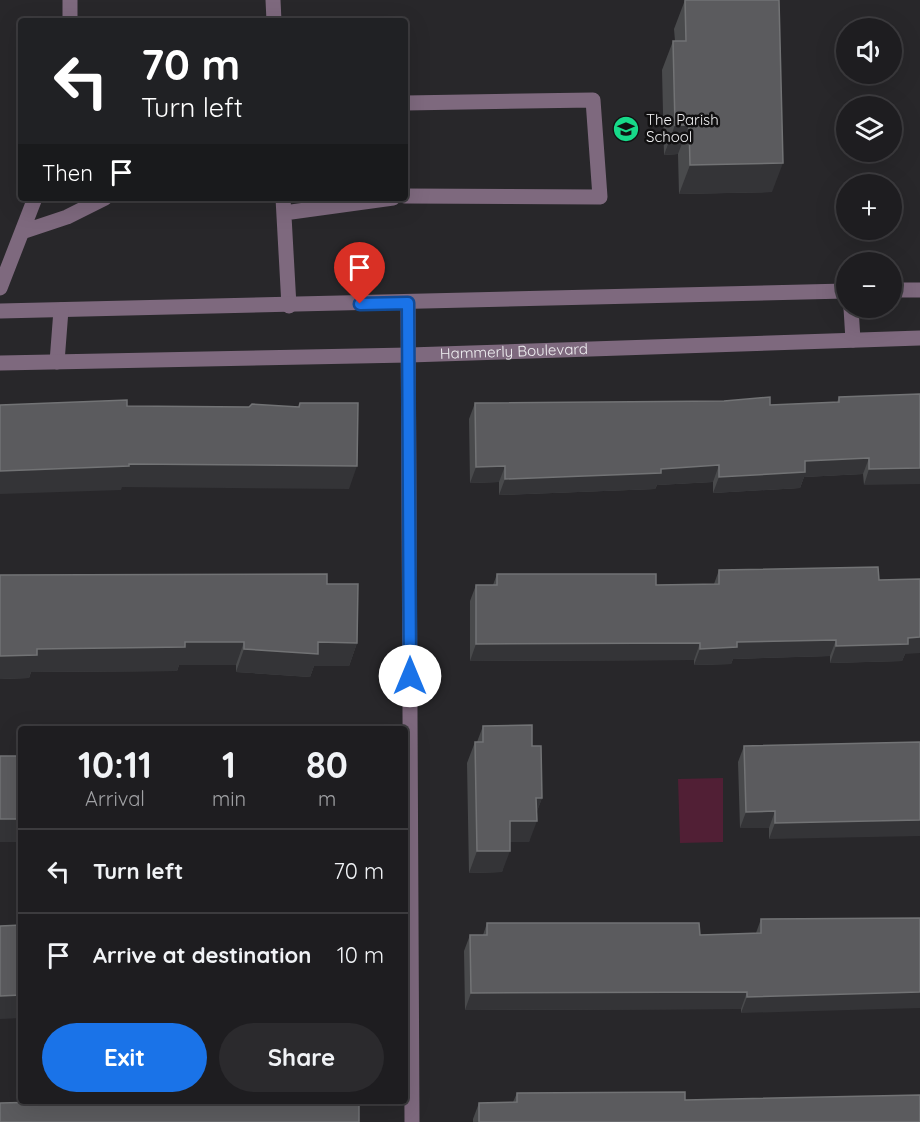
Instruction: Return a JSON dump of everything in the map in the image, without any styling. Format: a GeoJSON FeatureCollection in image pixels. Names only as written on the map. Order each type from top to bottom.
{"type":"FeatureCollection","features":[{"type":"Feature","properties":{"kind":"street"},"geometry":{"type":"LineString","coordinates":[[70,0],[70,18]]}},
{"type":"Feature","properties":{"kind":"street"},"geometry":{"type":"LineString","coordinates":[[273,0],[274,18]]}},
{"type":"Feature","properties":{"kind":"street"},"geometry":{"type":"LineString","coordinates":[[408,103],[593,100],[600,197],[408,196]]}},
{"type":"Feature","properties":{"kind":"street"},"geometry":{"type":"LineString","coordinates":[[0,288],[34,201]]}},
{"type":"Feature","properties":{"kind":"street"},"geometry":{"type":"LineString","coordinates":[[22,232],[67,217],[99,201]]}},
{"type":"Feature","properties":{"kind":"street"},"geometry":{"type":"LineString","coordinates":[[289,306],[284,206],[352,201]]}},
{"type":"Feature","properties":{"kind":"street"},"geometry":{"type":"LineString","coordinates":[[902,290],[920,290]]}},
{"type":"Feature","properties":{"kind":"street"},"geometry":{"type":"LineString","coordinates":[[0,311],[289,306],[836,291]]}},
{"type":"Feature","properties":{"kind":"street"},"geometry":{"type":"LineString","coordinates":[[408,303],[412,1122]]}},
{"type":"Feature","properties":{"kind":"street"},"geometry":{"type":"LineString","coordinates":[[57,362],[61,310]]}},
{"type":"Feature","properties":{"kind":"street"},"geometry":{"type":"LineString","coordinates":[[852,318],[853,340]]}},
{"type":"Feature","properties":{"kind":"street","name":"Hammerly Boulevard"},"geometry":{"type":"LineString","coordinates":[[0,363],[409,355],[920,338]]}},
{"type":"Feature","properties":{"kind":"shaded area"},"geometry":{"type":"Polygon","coordinates":[[[723,778],[723,842],[680,843],[678,779],[723,778]]]}},
{"type":"Feature","properties":{"kind":"building"},"geometry":{"type":"Polygon","coordinates":[[[685,0],[779,0],[783,163],[690,165],[689,125],[675,125],[673,41],[686,41],[685,0]]]}},
{"type":"Feature","properties":{"kind":"building"},"geometry":{"type":"Polygon","coordinates":[[[920,394],[920,468],[869,469],[869,458],[805,461],[805,472],[719,477],[719,465],[661,469],[661,473],[505,479],[505,466],[476,467],[475,403],[724,401],[770,397],[770,405],[839,402],[839,397],[920,394]]]}},
{"type":"Feature","properties":{"kind":"building"},"geometry":{"type":"Polygon","coordinates":[[[127,400],[127,406],[249,407],[252,404],[299,407],[300,403],[358,403],[357,466],[129,464],[129,466],[0,471],[0,405],[127,400]]]}},
{"type":"Feature","properties":{"kind":"building"},"geometry":{"type":"Polygon","coordinates":[[[878,567],[879,580],[920,579],[920,637],[908,638],[908,644],[836,646],[836,640],[737,642],[737,647],[700,649],[700,643],[476,644],[476,585],[497,585],[497,574],[656,574],[656,585],[719,584],[719,570],[878,567]]]}},
{"type":"Feature","properties":{"kind":"building"},"geometry":{"type":"Polygon","coordinates":[[[327,574],[327,584],[358,584],[357,643],[318,642],[318,654],[244,649],[244,642],[185,642],[185,647],[37,649],[37,655],[0,656],[0,575],[327,574]]]}},
{"type":"Feature","properties":{"kind":"building"},"geometry":{"type":"Polygon","coordinates":[[[532,725],[532,746],[541,746],[542,798],[536,798],[537,821],[510,821],[510,851],[477,851],[475,742],[483,742],[483,726],[532,725]]]}},
{"type":"Feature","properties":{"kind":"building"},"geometry":{"type":"Polygon","coordinates":[[[920,742],[920,820],[775,823],[775,811],[746,812],[744,746],[920,742]]]}},
{"type":"Feature","properties":{"kind":"building"},"geometry":{"type":"Polygon","coordinates":[[[0,756],[18,756],[18,819],[0,819],[0,756]]]}},
{"type":"Feature","properties":{"kind":"building"},"geometry":{"type":"Polygon","coordinates":[[[920,918],[920,992],[747,997],[747,992],[471,993],[470,935],[487,935],[487,923],[699,923],[700,935],[761,933],[761,919],[920,918]]]}},
{"type":"Feature","properties":{"kind":"building"},"geometry":{"type":"Polygon","coordinates":[[[18,925],[18,995],[0,996],[0,926],[18,925]]]}},
{"type":"Feature","properties":{"kind":"building"},"geometry":{"type":"Polygon","coordinates":[[[685,1092],[685,1100],[920,1095],[920,1122],[479,1122],[479,1103],[517,1102],[517,1093],[685,1092]]]}},
{"type":"Feature","properties":{"kind":"building"},"geometry":{"type":"Polygon","coordinates":[[[0,1103],[359,1104],[359,1122],[0,1122],[0,1103]]]}},
{"type":"Feature","properties":{"kind":"place","name":"The Parish School"},"geometry":{"type":"Point","coordinates":[626,129]}},
{"type":"Feature","properties":{"kind":"route"},"geometry":{"type":"LineString","coordinates":[[360,304],[408,303],[410,676]]}}]}
